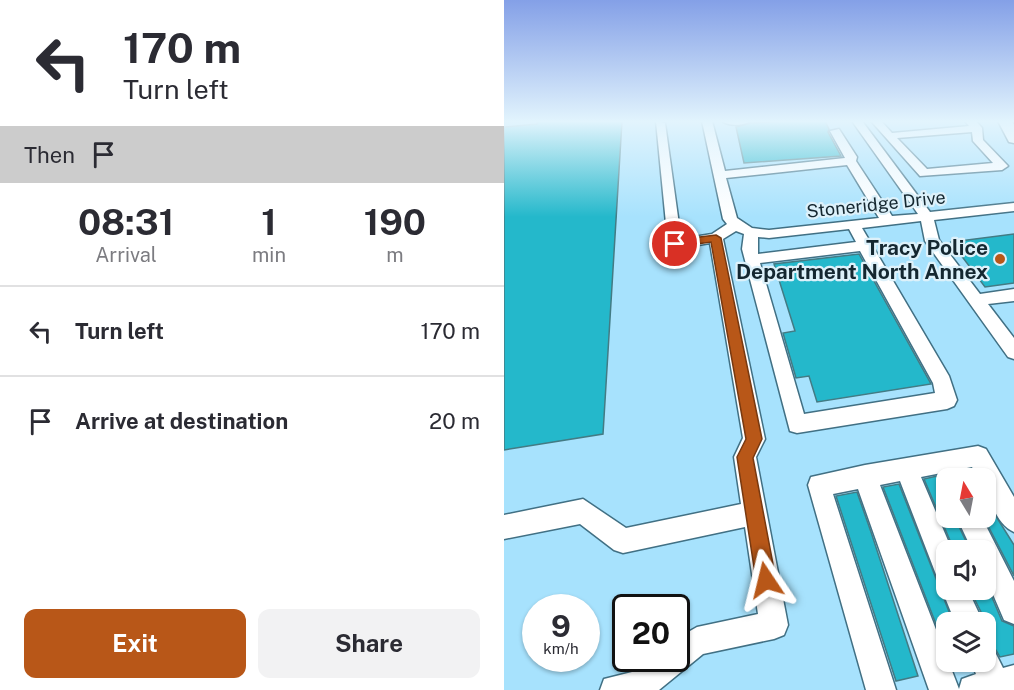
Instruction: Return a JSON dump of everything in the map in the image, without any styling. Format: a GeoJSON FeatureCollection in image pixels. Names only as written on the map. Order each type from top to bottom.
{"type":"FeatureCollection","features":[{"type":"Feature","properties":{"kind":"street"},"geometry":{"type":"LineString","coordinates":[[664,153],[675,244],[716,238],[743,229]]}},
{"type":"Feature","properties":{"kind":"street"},"geometry":{"type":"LineString","coordinates":[[715,153],[730,219],[743,229],[797,424],[947,400],[942,382],[853,225]]}},
{"type":"Feature","properties":{"kind":"street"},"geometry":{"type":"LineString","coordinates":[[848,153],[850,161],[888,221]]}},
{"type":"Feature","properties":{"kind":"street"},"geometry":{"type":"LineString","coordinates":[[880,153],[927,217],[932,242],[1014,352]]}},
{"type":"Feature","properties":{"kind":"street"},"geometry":{"type":"LineString","coordinates":[[905,153],[924,173],[1002,166],[990,153]]}},
{"type":"Feature","properties":{"kind":"street"},"geometry":{"type":"LineString","coordinates":[[720,175],[850,161]]}},
{"type":"Feature","properties":{"kind":"street","name":"Stoneridge Drive"},"geometry":{"type":"LineString","coordinates":[[743,229],[769,234],[1014,207]]}},
{"type":"Feature","properties":{"kind":"street"},"geometry":{"type":"LineString","coordinates":[[690,647],[697,641],[774,625],[745,457],[754,439],[716,238]]}},
{"type":"Feature","properties":{"kind":"street"},"geometry":{"type":"LineString","coordinates":[[752,259],[865,246]]}},
{"type":"Feature","properties":{"kind":"street"},"geometry":{"type":"LineString","coordinates":[[976,300],[1014,295]]}},
{"type":"Feature","properties":{"kind":"street"},"geometry":{"type":"LineString","coordinates":[[951,468],[978,456],[985,468]]}},
{"type":"Feature","properties":{"kind":"street"},"geometry":{"type":"LineString","coordinates":[[881,690],[819,484],[906,469],[936,470]]}},
{"type":"Feature","properties":{"kind":"street"},"geometry":{"type":"LineString","coordinates":[[906,469],[936,543]]}},
{"type":"Feature","properties":{"kind":"street"},"geometry":{"type":"LineString","coordinates":[[866,476],[944,690]]}},
{"type":"Feature","properties":{"kind":"street"},"geometry":{"type":"LineString","coordinates":[[996,488],[1014,520]]}},
{"type":"Feature","properties":{"kind":"street"},"geometry":{"type":"LineString","coordinates":[[504,527],[584,511],[623,541],[755,513]]}},
{"type":"Feature","properties":{"kind":"street"},"geometry":{"type":"LineString","coordinates":[[996,573],[1014,610]]}},
{"type":"Feature","properties":{"kind":"street"},"geometry":{"type":"LineString","coordinates":[[633,688],[656,672]]}},
{"type":"Feature","properties":{"kind":"shaded area"},"geometry":{"type":"Polygon","coordinates":[[[504,153],[1014,153],[1014,690],[504,690],[504,153]]]}},
{"type":"Feature","properties":{"kind":"building"},"geometry":{"type":"Polygon","coordinates":[[[504,153],[620,153],[603,434],[504,450],[504,153]]]}},
{"type":"Feature","properties":{"kind":"building"},"geometry":{"type":"Polygon","coordinates":[[[742,153],[839,153],[841,156],[744,163],[742,153]]]}},
{"type":"Feature","properties":{"kind":"building"},"geometry":{"type":"Polygon","coordinates":[[[1014,234],[1014,283],[985,287],[951,242],[1014,234]]]}},
{"type":"Feature","properties":{"kind":"building"},"geometry":{"type":"Polygon","coordinates":[[[859,254],[931,384],[817,402],[809,376],[796,378],[783,333],[795,331],[774,264],[859,254]]]}},
{"type":"Feature","properties":{"kind":"building"},"geometry":{"type":"Polygon","coordinates":[[[936,476],[936,507],[924,479],[936,476]]]}},
{"type":"Feature","properties":{"kind":"building"},"geometry":{"type":"Polygon","coordinates":[[[899,484],[936,579],[936,600],[944,600],[949,612],[936,612],[936,624],[883,487],[899,484]]]}},
{"type":"Feature","properties":{"kind":"building"},"geometry":{"type":"Polygon","coordinates":[[[857,492],[918,676],[896,681],[836,496],[857,492]]]}},
{"type":"Feature","properties":{"kind":"building"},"geometry":{"type":"Polygon","coordinates":[[[996,516],[1014,545],[1014,576],[996,540],[989,528],[996,528],[996,516]]]}},
{"type":"Feature","properties":{"kind":"building"},"geometry":{"type":"Polygon","coordinates":[[[945,528],[960,528],[965,540],[950,540],[945,528]]]}},
{"type":"Feature","properties":{"kind":"building"},"geometry":{"type":"Polygon","coordinates":[[[975,600],[993,600],[1002,621],[1014,626],[1014,654],[1000,657],[996,650],[996,612],[981,612],[975,600]]]}},
{"type":"Feature","properties":{"kind":"place","name":"Tracy Police Department North Annex"},"geometry":{"type":"Point","coordinates":[1000,259]}},
{"type":"Feature","properties":{"kind":"route"},"geometry":{"type":"LineString","coordinates":[[675,244],[716,238],[754,439],[745,457],[766,580]]}}]}
